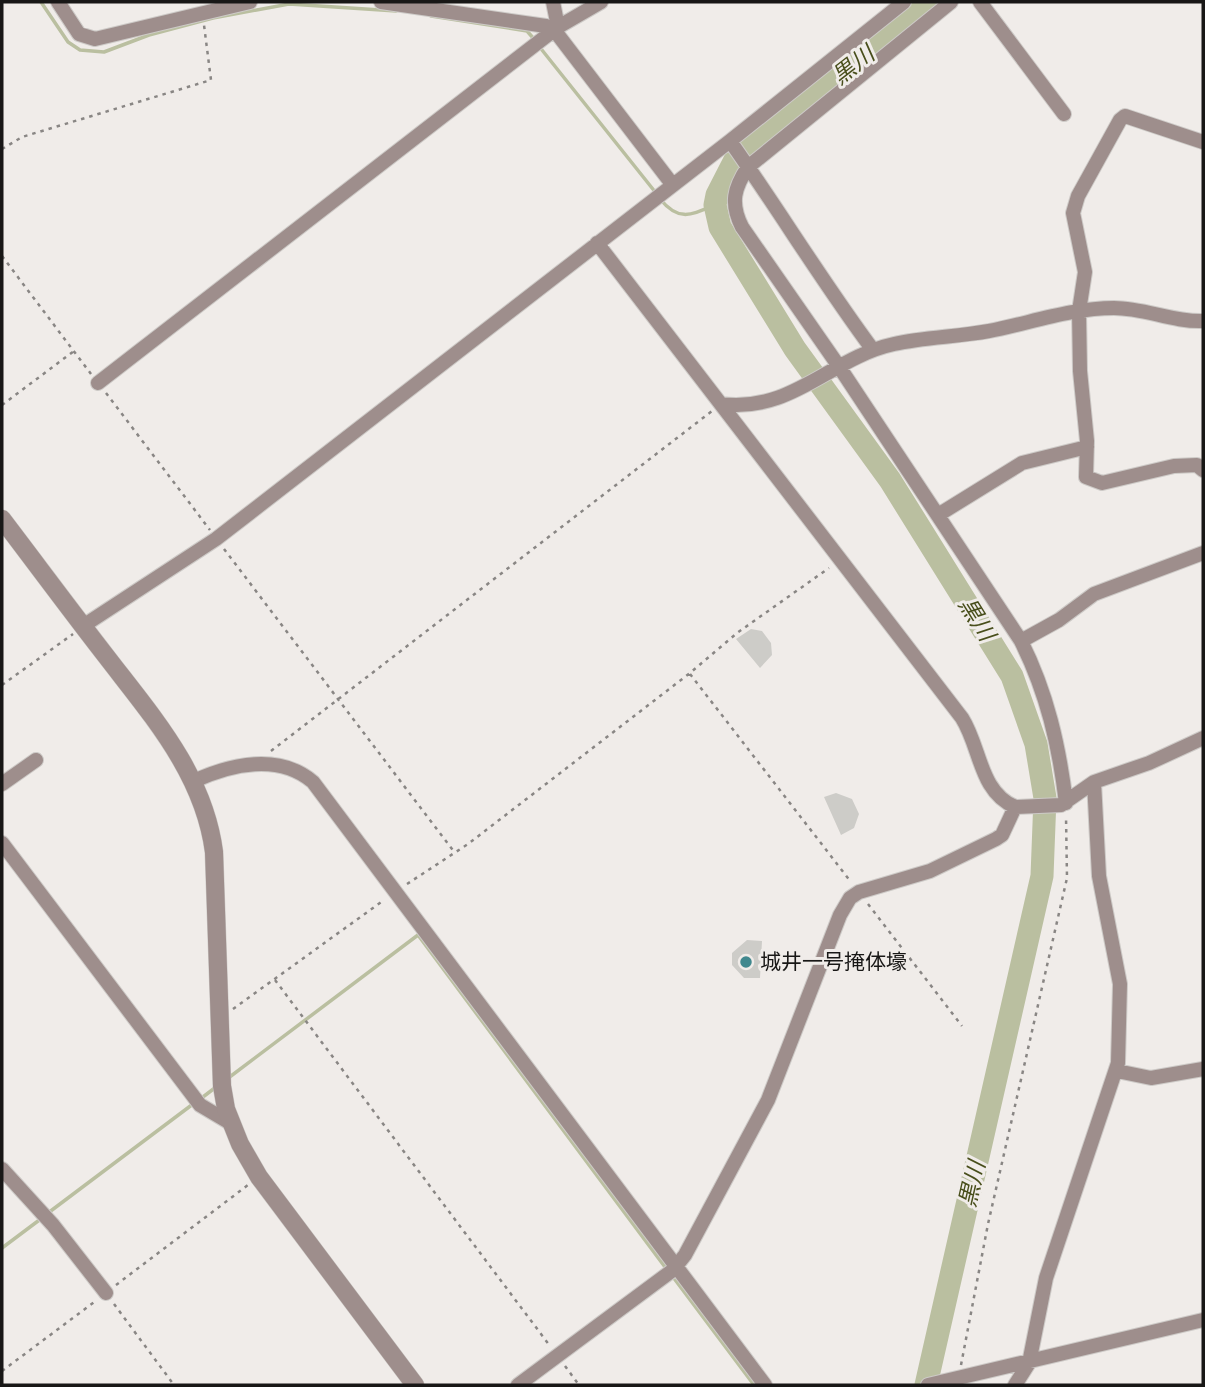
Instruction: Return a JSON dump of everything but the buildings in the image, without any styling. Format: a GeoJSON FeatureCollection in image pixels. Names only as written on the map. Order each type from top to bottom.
{"type":"FeatureCollection","features":[{"type":"Feature","properties":{"kind":"street"},"geometry":{"type":"LineString","coordinates":[[58,2],[79,34],[95,39],[250,2]]}},
{"type":"Feature","properties":{"kind":"street"},"geometry":{"type":"LineString","coordinates":[[381,2],[556,29]]}},
{"type":"Feature","properties":{"kind":"street"},"geometry":{"type":"LineString","coordinates":[[553,2],[556,29],[670,186]]}},
{"type":"Feature","properties":{"kind":"street"},"geometry":{"type":"LineString","coordinates":[[98,383],[556,29],[601,2]]}},
{"type":"Feature","properties":{"kind":"street"},"geometry":{"type":"LineString","coordinates":[[83,626],[216,539],[670,186],[732,144],[904,2]]}},
{"type":"Feature","properties":{"kind":"street"},"geometry":{"type":"LineString","coordinates":[[951,2],[747,165],[734,194],[736,214],[1021,641],[1050,713],[1059,746],[1064,804]]}},
{"type":"Feature","properties":{"kind":"street"},"geometry":{"type":"LineString","coordinates":[[980,2],[1064,114]]}},
{"type":"Feature","properties":{"kind":"street"},"geometry":{"type":"LineString","coordinates":[[1203,142],[1133,116],[1125,116],[1120,120],[1075,205],[1073,220],[1085,272],[1079,311],[1080,371],[1087,447],[1086,477],[1094,482],[1174,466],[1197,465],[1203,470]]}},
{"type":"Feature","properties":{"kind":"street"},"geometry":{"type":"LineString","coordinates":[[732,144],[800,240],[830,292],[873,350]]}},
{"type":"Feature","properties":{"kind":"street"},"geometry":{"type":"LineString","coordinates":[[597,243],[962,718],[997,797],[1018,806],[1064,804],[1094,782],[1149,763],[1203,738]]}},
{"type":"Feature","properties":{"kind":"street"},"geometry":{"type":"LineString","coordinates":[[721,404],[754,405],[799,388],[873,350],[919,339],[985,332],[1079,311],[1133,309],[1162,318],[1203,321]]}},
{"type":"Feature","properties":{"kind":"street"},"geometry":{"type":"LineString","coordinates":[[937,515],[1022,463],[1087,447]]}},
{"type":"Feature","properties":{"kind":"street"},"geometry":{"type":"LineString","coordinates":[[2,519],[151,716],[194,781],[208,817],[214,852],[222,1086],[232,1124],[259,1177],[415,1385]]}},
{"type":"Feature","properties":{"kind":"street"},"geometry":{"type":"LineString","coordinates":[[1021,641],[1059,620],[1094,594],[1203,553]]}},
{"type":"Feature","properties":{"kind":"street"},"geometry":{"type":"LineString","coordinates":[[2,784],[36,760]]}},
{"type":"Feature","properties":{"kind":"street"},"geometry":{"type":"LineString","coordinates":[[194,781],[222,769],[255,764],[294,769],[313,782],[765,1385]]}},
{"type":"Feature","properties":{"kind":"street"},"geometry":{"type":"LineString","coordinates":[[1015,1385],[1029,1363],[1035,1322],[1049,1267],[1117,1071],[1120,984],[1099,876],[1094,782]]}},
{"type":"Feature","properties":{"kind":"street"},"geometry":{"type":"LineString","coordinates":[[518,1385],[676,1266],[690,1246],[764,1110],[840,915],[850,898],[859,892],[943,866],[991,842],[1002,835],[1018,806]]}},
{"type":"Feature","properties":{"kind":"street"},"geometry":{"type":"LineString","coordinates":[[2,843],[200,1105],[232,1124]]}},
{"type":"Feature","properties":{"kind":"street"},"geometry":{"type":"LineString","coordinates":[[1117,1071],[1151,1078],[1203,1069]]}},
{"type":"Feature","properties":{"kind":"street"},"geometry":{"type":"LineString","coordinates":[[2,1169],[53,1225],[106,1293]]}},
{"type":"Feature","properties":{"kind":"street"},"geometry":{"type":"LineString","coordinates":[[928,1385],[1203,1320]]}},
{"type":"Feature","properties":{"kind":"path"},"geometry":{"type":"LineString","coordinates":[[2,149],[22,136],[211,80],[205,29],[200,12]]}},
{"type":"Feature","properties":{"kind":"path"},"geometry":{"type":"LineString","coordinates":[[2,256],[455,853]]}},
{"type":"Feature","properties":{"kind":"path"},"geometry":{"type":"LineString","coordinates":[[2,405],[74,351]]}},
{"type":"Feature","properties":{"kind":"path"},"geometry":{"type":"LineString","coordinates":[[255,764],[721,404]]}},
{"type":"Feature","properties":{"kind":"path"},"geometry":{"type":"LineString","coordinates":[[219,1019],[396,891],[455,853],[690,673],[737,633],[757,622],[839,560]]}},
{"type":"Feature","properties":{"kind":"path"},"geometry":{"type":"LineString","coordinates":[[2,685],[83,626]]}},
{"type":"Feature","properties":{"kind":"path"},"geometry":{"type":"LineString","coordinates":[[690,673],[962,1026]]}},
{"type":"Feature","properties":{"kind":"path"},"geometry":{"type":"LineString","coordinates":[[959,1377],[988,1224],[1067,878],[1064,804]]}},
{"type":"Feature","properties":{"kind":"path"},"geometry":{"type":"LineString","coordinates":[[275,980],[579,1385]]}},
{"type":"Feature","properties":{"kind":"path"},"geometry":{"type":"LineString","coordinates":[[2,1371],[259,1177]]}},
{"type":"Feature","properties":{"kind":"path"},"geometry":{"type":"LineString","coordinates":[[106,1293],[174,1385]]}},
{"type":"Feature","properties":{"kind":"waterway"},"geometry":{"type":"LineString","coordinates":[[41,2],[68,42],[80,50],[104,52],[149,35],[213,18],[289,4],[396,11]]}},
{"type":"Feature","properties":{"kind":"waterway","name":"黒川"},"geometry":{"type":"LineString","coordinates":[[926,1385],[1042,876],[1045,798],[1036,744],[1012,676],[890,480],[795,349],[720,227],[715,205],[717,195],[737,156],[932,2]]}},
{"type":"Feature","properties":{"kind":"waterway"},"geometry":{"type":"LineString","coordinates":[[431,16],[527,31],[534,39]]}},
{"type":"Feature","properties":{"kind":"waterway"},"geometry":{"type":"LineString","coordinates":[[538,45],[656,193]]}},
{"type":"Feature","properties":{"kind":"waterway"},"geometry":{"type":"LineString","coordinates":[[660,199],[679,214],[692,214],[715,205]]}},
{"type":"Feature","properties":{"kind":"waterway"},"geometry":{"type":"LineString","coordinates":[[227,1079],[418,935],[668,1271]]}},
{"type":"Feature","properties":{"kind":"waterway"},"geometry":{"type":"LineString","coordinates":[[199,1100],[216,1087]]}},
{"type":"Feature","properties":{"kind":"waterway"},"geometry":{"type":"LineString","coordinates":[[48,1213],[193,1104]]}},
{"type":"Feature","properties":{"kind":"waterway"},"geometry":{"type":"LineString","coordinates":[[2,1248],[42,1218]]}},
{"type":"Feature","properties":{"kind":"waterway"},"geometry":{"type":"LineString","coordinates":[[673,1277],[754,1385]]}},
{"type":"Feature","properties":{"kind":"place","name":"城井一号掩体壕"},"geometry":{"type":"Point","coordinates":[746,962]}}]}
